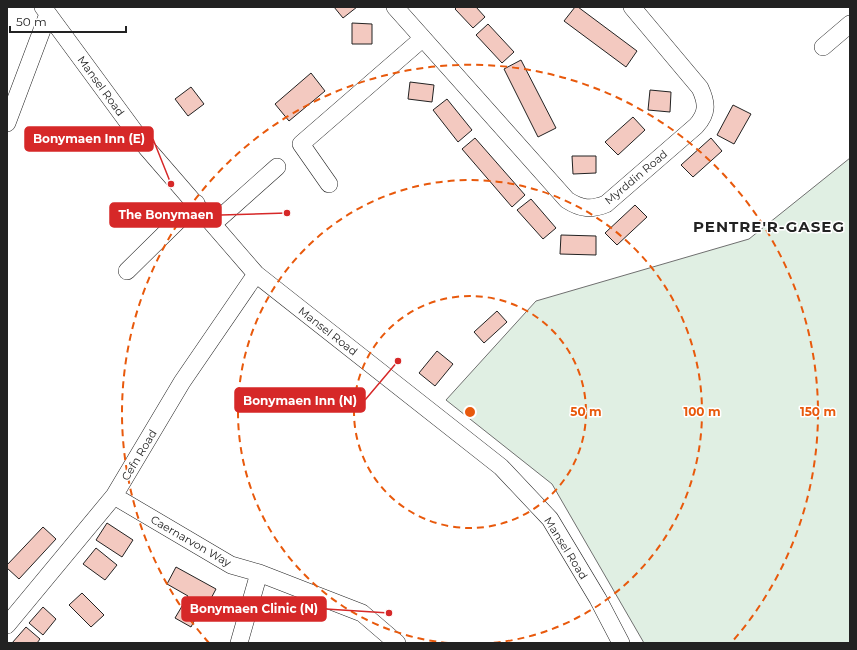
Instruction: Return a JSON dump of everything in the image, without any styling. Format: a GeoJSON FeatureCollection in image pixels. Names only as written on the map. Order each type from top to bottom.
{"type":"FeatureCollection","features":[{"type":"Feature","properties":{"kind":"street","name":"Myrddin Road"},"geometry":{"type":"LineString","coordinates":[[395,7],[567,200],[577,206],[586,208],[597,208],[606,204],[696,126],[702,120],[706,110],[706,100],[700,88],[632,7]]}},
{"type":"Feature","properties":{"kind":"street"},"geometry":{"type":"LineString","coordinates":[[7,123],[46,10]]}},
{"type":"Feature","properties":{"kind":"street","name":"Mansel Road"},"geometry":{"type":"LineString","coordinates":[[46,10],[146,147],[256,274],[501,467],[550,519],[598,599],[620,643]]}},
{"type":"Feature","properties":{"kind":"street"},"geometry":{"type":"LineString","coordinates":[[822,47],[850,24]]}},
{"type":"Feature","properties":{"kind":"street"},"geometry":{"type":"LineString","coordinates":[[329,184],[300,144],[422,39]]}},
{"type":"Feature","properties":{"kind":"street"},"geometry":{"type":"LineString","coordinates":[[213,224],[277,167]]}},
{"type":"Feature","properties":{"kind":"street"},"geometry":{"type":"LineString","coordinates":[[127,272],[196,203]]}},
{"type":"Feature","properties":{"kind":"street","name":"Cefn Road"},"geometry":{"type":"LineString","coordinates":[[7,625],[114,496],[182,382],[256,274]]}},
{"type":"Feature","properties":{"kind":"street","name":"Caernarvon Way"},"geometry":{"type":"LineString","coordinates":[[114,496],[232,565],[259,573],[362,612],[396,643]]}},
{"type":"Feature","properties":{"kind":"street"},"geometry":{"type":"LineString","coordinates":[[239,643],[259,573]]}},
{"type":"Feature","properties":{"kind":"green space"},"geometry":{"type":"Polygon","coordinates":[[[850,158],[850,643],[644,643],[552,484],[446,400],[536,301],[749,239],[850,158]]]}},
{"type":"Feature","properties":{"kind":"building"},"geometry":{"type":"Polygon","coordinates":[[[334,7],[357,7],[343,18],[334,7]]]}},
{"type":"Feature","properties":{"kind":"building"},"geometry":{"type":"Polygon","coordinates":[[[457,7],[476,7],[485,17],[473,28],[455,9],[457,7]]]}},
{"type":"Feature","properties":{"kind":"building"},"geometry":{"type":"Polygon","coordinates":[[[575,7],[578,7],[637,51],[626,67],[564,21],[575,7]]]}},
{"type":"Feature","properties":{"kind":"building"},"geometry":{"type":"Polygon","coordinates":[[[352,23],[372,24],[372,44],[352,44],[352,23]]]}},
{"type":"Feature","properties":{"kind":"building"},"geometry":{"type":"Polygon","coordinates":[[[488,24],[514,52],[502,63],[476,35],[488,24]]]}},
{"type":"Feature","properties":{"kind":"building"},"geometry":{"type":"Polygon","coordinates":[[[521,60],[556,128],[538,137],[504,69],[521,60]]]}},
{"type":"Feature","properties":{"kind":"building"},"geometry":{"type":"Polygon","coordinates":[[[311,73],[325,91],[289,121],[275,104],[311,73]]]}},
{"type":"Feature","properties":{"kind":"building"},"geometry":{"type":"Polygon","coordinates":[[[410,82],[434,85],[432,102],[408,99],[410,82]]]}},
{"type":"Feature","properties":{"kind":"building"},"geometry":{"type":"Polygon","coordinates":[[[191,87],[204,104],[188,116],[175,99],[191,87]]]}},
{"type":"Feature","properties":{"kind":"building"},"geometry":{"type":"Polygon","coordinates":[[[650,90],[671,92],[670,112],[648,110],[650,90]]]}},
{"type":"Feature","properties":{"kind":"building"},"geometry":{"type":"Polygon","coordinates":[[[447,99],[472,130],[458,142],[433,110],[447,99]]]}},
{"type":"Feature","properties":{"kind":"building"},"geometry":{"type":"Polygon","coordinates":[[[733,105],[751,114],[734,144],[717,135],[733,105]]]}},
{"type":"Feature","properties":{"kind":"building"},"geometry":{"type":"Polygon","coordinates":[[[633,117],[645,130],[618,155],[605,142],[633,117]]]}},
{"type":"Feature","properties":{"kind":"building"},"geometry":{"type":"Polygon","coordinates":[[[475,138],[525,195],[512,207],[462,149],[475,138]]]}},
{"type":"Feature","properties":{"kind":"building"},"geometry":{"type":"Polygon","coordinates":[[[711,138],[722,151],[693,177],[681,165],[711,138]]]}},
{"type":"Feature","properties":{"kind":"building"},"geometry":{"type":"Polygon","coordinates":[[[572,156],[596,156],[596,173],[573,174],[572,156]]]}},
{"type":"Feature","properties":{"kind":"building"},"geometry":{"type":"Polygon","coordinates":[[[531,199],[556,228],[543,239],[517,210],[531,199]]]}},
{"type":"Feature","properties":{"kind":"building"},"geometry":{"type":"Polygon","coordinates":[[[635,205],[647,217],[617,245],[605,233],[635,205]]]}},
{"type":"Feature","properties":{"kind":"building"},"geometry":{"type":"Polygon","coordinates":[[[561,235],[596,236],[596,255],[560,254],[561,235]]]}},
{"type":"Feature","properties":{"kind":"building"},"geometry":{"type":"Polygon","coordinates":[[[497,311],[507,322],[484,343],[474,332],[497,311]]]}},
{"type":"Feature","properties":{"kind":"building"},"geometry":{"type":"Polygon","coordinates":[[[437,351],[453,364],[435,386],[419,373],[437,351]]]}},
{"type":"Feature","properties":{"kind":"building"},"geometry":{"type":"Polygon","coordinates":[[[107,523],[133,540],[122,557],[96,540],[107,523]]]}},
{"type":"Feature","properties":{"kind":"building"},"geometry":{"type":"Polygon","coordinates":[[[43,527],[56,539],[19,579],[7,568],[7,565],[43,527]]]}},
{"type":"Feature","properties":{"kind":"building"},"geometry":{"type":"Polygon","coordinates":[[[96,548],[117,565],[105,580],[83,564],[96,548]]]}},
{"type":"Feature","properties":{"kind":"building"},"geometry":{"type":"Polygon","coordinates":[[[176,567],[216,589],[207,606],[203,604],[191,627],[175,618],[188,596],[167,584],[176,567]]]}},
{"type":"Feature","properties":{"kind":"building"},"geometry":{"type":"Polygon","coordinates":[[[82,593],[104,615],[91,627],[69,605],[82,593]]]}},
{"type":"Feature","properties":{"kind":"building"},"geometry":{"type":"Polygon","coordinates":[[[43,607],[56,619],[43,635],[29,623],[43,607]]]}},
{"type":"Feature","properties":{"kind":"building"},"geometry":{"type":"Polygon","coordinates":[[[26,627],[40,639],[37,643],[12,643],[26,627]]]}},
{"type":"Feature","properties":{"kind":"place","name":"Bonymaen Inn (E)"},"geometry":{"type":"Point","coordinates":[171,184]}},
{"type":"Feature","properties":{"kind":"place","name":"The Bonymaen"},"geometry":{"type":"Point","coordinates":[287,213]}},
{"type":"Feature","properties":{"kind":"place","name":"Bonymaen Inn (N)"},"geometry":{"type":"Point","coordinates":[398,361]}},
{"type":"Feature","properties":{"kind":"place","name":"Bonymaen Clinic (N)"},"geometry":{"type":"Point","coordinates":[389,613]}},
{"type":"Feature","properties":{"kind":"district","name":"PENTRE'R-GASEG"},"geometry":{"type":"Point","coordinates":[769,227]}}]}
